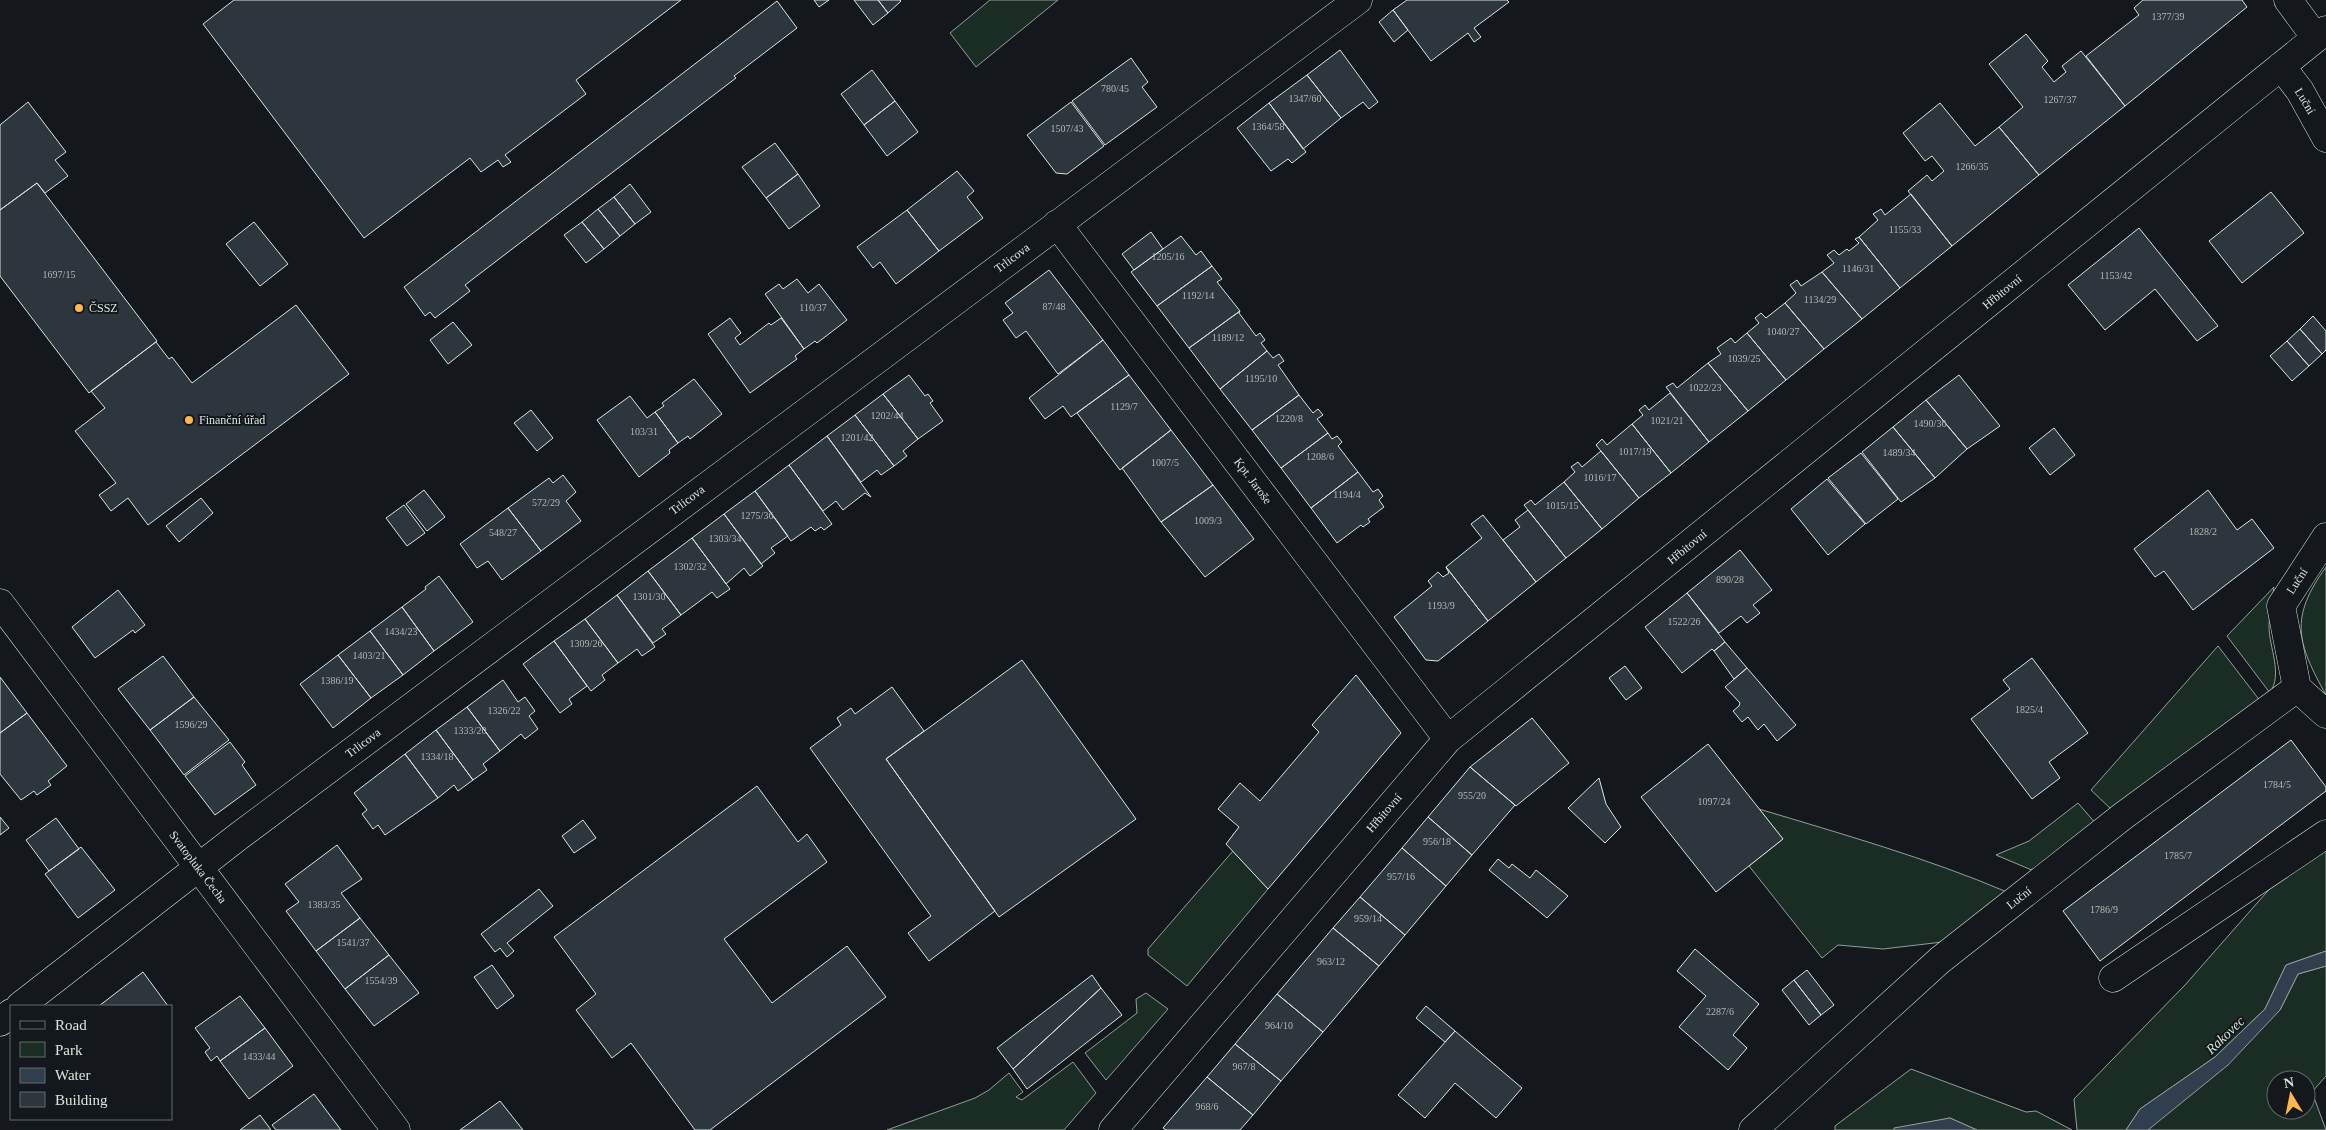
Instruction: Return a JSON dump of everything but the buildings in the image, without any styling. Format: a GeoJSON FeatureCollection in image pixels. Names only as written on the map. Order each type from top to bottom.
{"type":"FeatureCollection","features":[{"type":"Feature","properties":{"kind":"street","name":"Trlicova"},"geometry":{"type":"LineString","coordinates":[[21,1005],[198,867],[1358,0]]}},
{"type":"Feature","properties":{"kind":"street"},"geometry":{"type":"LineString","coordinates":[[2288,0],[2321,34]]}},
{"type":"Feature","properties":{"kind":"street","name":"Hřbitovní"},"geometry":{"type":"LineString","coordinates":[[1113,1130],[1448,738],[2321,34]]}},
{"type":"Feature","properties":{"kind":"street","name":"Luční"},"geometry":{"type":"LineString","coordinates":[[2281,66],[2300,91],[2326,138]]}},
{"type":"Feature","properties":{"kind":"street","name":"Kpt. Jaroše"},"geometry":{"type":"LineString","coordinates":[[1057,224],[1448,738]]}},
{"type":"Feature","properties":{"kind":"street","name":"Luční"},"geometry":{"type":"LineString","coordinates":[[1757,1129],[1940,960],[2123,816],[2297,688],[2281,606],[2326,537]]}},
{"type":"Feature","properties":{"kind":"street","name":"Svatopluka Čecha"},"geometry":{"type":"LineString","coordinates":[[0,603],[396,1130]]}},
{"type":"Feature","properties":{"kind":"street"},"geometry":{"type":"LineString","coordinates":[[2297,688],[2326,714]]}},
{"type":"Feature","properties":{"kind":"street"},"geometry":{"type":"LineString","coordinates":[[2113,978],[2326,834]]}},
{"type":"Feature","properties":{"kind":"street"},"geometry":{"type":"LineString","coordinates":[[0,1022],[10,1014]]}},
{"type":"Feature","properties":{"kind":"green space"},"geometry":{"type":"Polygon","coordinates":[[[990,0],[1058,0],[976,67],[950,33],[990,0]]]}},
{"type":"Feature","properties":{"kind":"green space"},"geometry":{"type":"Polygon","coordinates":[[[2326,567],[2326,695],[2309,660],[2301,631],[2306,601],[2326,567]]]}},
{"type":"Feature","properties":{"kind":"green space"},"geometry":{"type":"Polygon","coordinates":[[[2274,587],[2269,626],[2275,677],[2270,693],[2227,636],[2274,587]]]}},
{"type":"Feature","properties":{"kind":"green space"},"geometry":{"type":"Polygon","coordinates":[[[2218,646],[2261,702],[2113,811],[2091,790],[2218,646]]]}},
{"type":"Feature","properties":{"kind":"green space"},"geometry":{"type":"Polygon","coordinates":[[[2078,803],[2097,825],[2034,871],[1996,855],[2029,841],[2078,803]]]}},
{"type":"Feature","properties":{"kind":"green space"},"geometry":{"type":"Polygon","coordinates":[[[1759,809],[1915,857],[2007,892],[1951,941],[1883,949],[1838,945],[1822,958],[1749,866],[1783,839],[1759,809]]]}},
{"type":"Feature","properties":{"kind":"green space"},"geometry":{"type":"Polygon","coordinates":[[[2326,845],[2326,951],[2286,965],[2265,1009],[2215,1057],[2140,1109],[2126,1130],[2077,1130],[2074,1099],[2185,985],[2273,885],[2326,845]]]}},
{"type":"Feature","properties":{"kind":"green space"},"geometry":{"type":"Polygon","coordinates":[[[1233,851],[1268,889],[1187,986],[1148,955],[1148,949],[1233,851]]]}},
{"type":"Feature","properties":{"kind":"green space"},"geometry":{"type":"Polygon","coordinates":[[[2326,966],[2326,1076],[2316,1087],[2316,1070],[2266,1070],[2266,1120],[2316,1120],[2316,1103],[2326,1130],[2148,1130],[2280,1010],[2298,974],[2326,966]]]}},
{"type":"Feature","properties":{"kind":"green space"},"geometry":{"type":"Polygon","coordinates":[[[1146,993],[1168,1009],[1106,1080],[1085,1053],[1137,1013],[1136,999],[1146,993]]]}},
{"type":"Feature","properties":{"kind":"green space"},"geometry":{"type":"Polygon","coordinates":[[[1073,1062],[1096,1093],[1064,1130],[887,1130],[975,1098],[989,1090],[1009,1073],[1023,1092],[1016,1097],[1022,1100],[1073,1062]]]}},
{"type":"Feature","properties":{"kind":"green space"},"geometry":{"type":"Polygon","coordinates":[[[1911,1069],[2026,1112],[2036,1111],[2072,1130],[1977,1130],[1950,1118],[1894,1130],[1835,1130],[1835,1126],[1911,1069]]]}},
{"type":"Feature","properties":{"kind":"water"},"geometry":{"type":"Polygon","coordinates":[[[2326,951],[2326,966],[2298,974],[2280,1010],[2228,1065],[2148,1130],[2126,1130],[2140,1109],[2215,1057],[2265,1009],[2286,965],[2326,951]]]}},
{"type":"Feature","properties":{"kind":"water"},"geometry":{"type":"Polygon","coordinates":[[[1950,1118],[1977,1130],[1894,1130],[1894,1128],[1950,1118]]]}},
{"type":"Feature","properties":{"kind":"place","name":"ČSSZ"},"geometry":{"type":"Point","coordinates":[79,308]}},
{"type":"Feature","properties":{"kind":"place","name":"Finanční úřad"},"geometry":{"type":"Point","coordinates":[189,420]}},
{"type":"Feature","properties":{"kind":"water label","name":"Rakovec"},"geometry":{"type":"Point","coordinates":[2225,1035]}}]}
